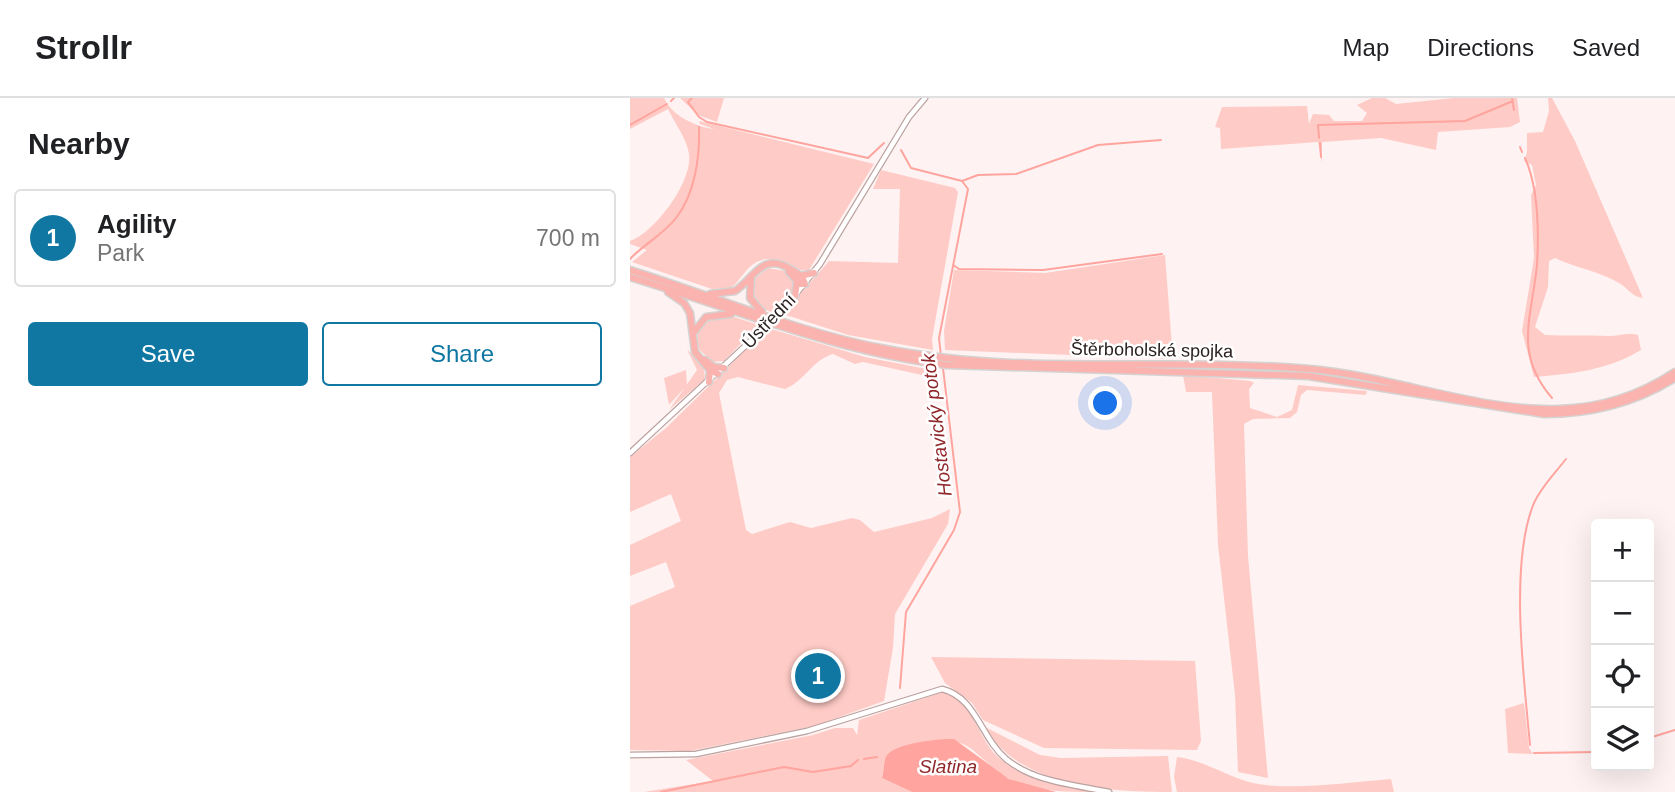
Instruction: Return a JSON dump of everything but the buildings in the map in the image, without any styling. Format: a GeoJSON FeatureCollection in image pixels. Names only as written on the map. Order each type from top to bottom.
{"type":"FeatureCollection","features":[{"type":"Feature","properties":{"kind":"highway"},"geometry":{"type":"LineString","coordinates":[[695,291],[732,293],[743,286],[755,269],[767,263],[783,265],[805,284]]}},
{"type":"Feature","properties":{"kind":"highway"},"geometry":{"type":"LineString","coordinates":[[780,321],[752,302],[749,293],[750,280],[758,270],[773,265],[786,269],[798,278]]}},
{"type":"Feature","properties":{"kind":"highway","name":"Štěrboholská spojka"},"geometry":{"type":"LineString","coordinates":[[630,270],[780,321],[856,343],[936,360]]}},
{"type":"Feature","properties":{"kind":"highway"},"geometry":{"type":"LineString","coordinates":[[798,278],[814,273]]}},
{"type":"Feature","properties":{"kind":"highway","name":"Štěrboholská spojka"},"geometry":{"type":"LineString","coordinates":[[630,277],[851,349],[946,361],[1307,369],[1367,376],[1504,405],[1549,410],[1605,403],[1660,384],[1672,377]]}},
{"type":"Feature","properties":{"kind":"highway"},"geometry":{"type":"LineString","coordinates":[[795,296],[798,278]]}},
{"type":"Feature","properties":{"kind":"highway"},"geometry":{"type":"LineString","coordinates":[[654,284],[687,308],[692,321],[692,346],[714,370]]}},
{"type":"Feature","properties":{"kind":"highway"},"geometry":{"type":"LineString","coordinates":[[714,370],[695,345],[694,333],[698,324],[716,314],[747,316]]}},
{"type":"Feature","properties":{"kind":"highway"},"geometry":{"type":"LineString","coordinates":[[714,370],[724,368]]}},
{"type":"Feature","properties":{"kind":"highway"},"geometry":{"type":"LineString","coordinates":[[709,382],[714,370]]}},
{"type":"Feature","properties":{"kind":"street","name":"Ústřední"},"geometry":{"type":"LineString","coordinates":[[724,368],[786,306],[814,273],[909,117],[925,98]]}},
{"type":"Feature","properties":{"kind":"street"},"geometry":{"type":"LineString","coordinates":[[630,453],[709,382]]}},
{"type":"Feature","properties":{"kind":"street"},"geometry":{"type":"LineString","coordinates":[[630,755],[696,754],[807,731],[942,688],[967,704],[994,747],[1022,769],[1042,778],[1109,792]]}},
{"type":"Feature","properties":{"kind":"shaded area"},"geometry":{"type":"Polygon","coordinates":[[[630,98],[664,98],[685,120],[700,126],[714,129],[700,124],[699,121],[874,164],[809,270],[795,269],[769,259],[763,260],[751,266],[731,288],[712,289],[632,262],[647,250],[630,244],[630,241],[640,236],[661,217],[679,191],[689,165],[689,154],[668,109],[630,129],[630,98]]]}},
{"type":"Feature","properties":{"kind":"shaded area"},"geometry":{"type":"Polygon","coordinates":[[[680,98],[724,98],[717,122],[698,115],[680,98]]]}},
{"type":"Feature","properties":{"kind":"shaded area"},"geometry":{"type":"Polygon","coordinates":[[[1372,98],[1385,98],[1396,104],[1454,98],[1517,98],[1520,122],[1510,127],[1438,132],[1436,150],[1381,138],[1322,142],[1322,163],[1318,142],[1221,149],[1220,128],[1215,127],[1222,107],[1307,106],[1309,124],[1313,114],[1329,115],[1334,121],[1362,121],[1367,113],[1357,105],[1372,98]]]}},
{"type":"Feature","properties":{"kind":"shaded area"},"geometry":{"type":"Polygon","coordinates":[[[1548,98],[1552,98],[1575,141],[1643,298],[1611,279],[1555,258],[1549,261],[1548,287],[1535,327],[1545,335],[1638,335],[1641,350],[1603,367],[1534,377],[1522,331],[1534,258],[1531,195],[1536,185],[1532,165],[1524,161],[1527,133],[1543,132],[1549,111],[1548,98]]]}},
{"type":"Feature","properties":{"kind":"shaded area"},"geometry":{"type":"Polygon","coordinates":[[[881,170],[955,188],[958,192],[932,339],[933,350],[848,335],[783,314],[829,261],[898,263],[900,189],[873,189],[881,170]]]}},
{"type":"Feature","properties":{"kind":"shaded area"},"geometry":{"type":"Polygon","coordinates":[[[1165,255],[1173,359],[945,350],[944,331],[954,270],[1045,273],[1165,255]]]}},
{"type":"Feature","properties":{"kind":"shaded area"},"geometry":{"type":"Polygon","coordinates":[[[768,268],[785,271],[794,283],[793,291],[772,312],[758,304],[752,286],[752,280],[768,268]]]}},
{"type":"Feature","properties":{"kind":"shaded area"},"geometry":{"type":"Polygon","coordinates":[[[728,315],[759,325],[724,361],[712,362],[698,348],[697,329],[706,319],[728,315]]]}},
{"type":"Feature","properties":{"kind":"shaded area"},"geometry":{"type":"Polygon","coordinates":[[[768,328],[865,357],[932,370],[936,384],[922,375],[863,362],[855,364],[833,354],[819,361],[785,389],[738,377],[727,380],[719,393],[746,530],[752,534],[790,522],[811,528],[852,518],[860,520],[874,532],[932,518],[950,509],[948,524],[895,614],[893,648],[884,701],[814,726],[690,751],[630,750],[630,606],[675,587],[666,562],[630,576],[630,545],[681,521],[671,494],[630,512],[630,457],[666,428],[768,328]]]}},
{"type":"Feature","properties":{"kind":"shaded area"},"geometry":{"type":"Polygon","coordinates":[[[687,349],[704,368],[705,379],[669,410],[697,370],[687,349]]]}},
{"type":"Feature","properties":{"kind":"shaded area"},"geometry":{"type":"Polygon","coordinates":[[[686,370],[687,385],[669,405],[664,378],[686,370]]]}},
{"type":"Feature","properties":{"kind":"shaded area"},"geometry":{"type":"Polygon","coordinates":[[[1183,375],[1250,381],[1254,383],[1249,389],[1250,408],[1277,417],[1292,410],[1298,385],[1367,391],[1366,395],[1307,390],[1301,395],[1297,412],[1290,418],[1253,419],[1244,424],[1248,556],[1268,778],[1238,772],[1235,695],[1218,545],[1212,392],[1186,392],[1183,375]]]}},
{"type":"Feature","properties":{"kind":"shaded area"},"geometry":{"type":"Polygon","coordinates":[[[931,657],[1195,661],[1201,741],[1197,750],[1044,748],[983,720],[972,703],[945,683],[931,657]]]}},
{"type":"Feature","properties":{"kind":"shaded area"},"geometry":{"type":"Polygon","coordinates":[[[943,692],[962,704],[991,749],[1008,765],[1031,777],[1093,792],[1050,790],[1018,783],[999,772],[965,745],[955,741],[933,740],[891,752],[884,763],[882,778],[912,792],[644,792],[713,781],[686,760],[813,735],[835,728],[853,728],[857,735],[859,720],[943,692]]]}},
{"type":"Feature","properties":{"kind":"shaded area"},"geometry":{"type":"Polygon","coordinates":[[[1524,703],[1529,748],[1533,754],[1508,753],[1505,709],[1524,703]]]}},
{"type":"Feature","properties":{"kind":"shaded area"},"geometry":{"type":"Polygon","coordinates":[[[985,727],[1040,755],[1061,758],[1168,756],[1172,792],[1094,787],[1042,774],[1019,762],[1000,747],[985,727]]]}},
{"type":"Feature","properties":{"kind":"shaded area"},"geometry":{"type":"Polygon","coordinates":[[[1177,757],[1264,785],[1319,785],[1391,779],[1394,792],[1177,792],[1174,777],[1177,757]]]}},
{"type":"Feature","properties":{"kind":"water","name":"Slatina"},"geometry":{"type":"Polygon","coordinates":[[[939,739],[954,739],[1009,779],[1056,792],[912,792],[882,778],[887,755],[899,747],[939,739]]]}},
{"type":"Feature","properties":{"kind":"waterway"},"geometry":{"type":"LineString","coordinates":[[671,101],[674,98]]}},
{"type":"Feature","properties":{"kind":"waterway","name":"Hostavický potok"},"geometry":{"type":"LineString","coordinates":[[692,98],[688,102],[699,117],[707,122],[868,158],[884,143]]}},
{"type":"Feature","properties":{"kind":"waterway"},"geometry":{"type":"LineString","coordinates":[[1512,98],[1514,110]]}},
{"type":"Feature","properties":{"kind":"waterway"},"geometry":{"type":"LineString","coordinates":[[1319,138],[1318,125],[1465,121],[1513,101]]}},
{"type":"Feature","properties":{"kind":"waterway"},"geometry":{"type":"LineString","coordinates":[[630,125],[667,104]]}},
{"type":"Feature","properties":{"kind":"waterway"},"geometry":{"type":"LineString","coordinates":[[630,259],[666,229],[688,198],[695,175],[699,127]]}},
{"type":"Feature","properties":{"kind":"waterway"},"geometry":{"type":"LineString","coordinates":[[962,181],[978,175],[1016,174],[1098,145],[1161,140]]}},
{"type":"Feature","properties":{"kind":"waterway"},"geometry":{"type":"LineString","coordinates":[[1320,143],[1321,157]]}},
{"type":"Feature","properties":{"kind":"waterway"},"geometry":{"type":"LineString","coordinates":[[1520,147],[1522,152]]}},
{"type":"Feature","properties":{"kind":"waterway","name":"Hostavický potok"},"geometry":{"type":"LineString","coordinates":[[901,150],[911,168],[962,181],[968,189],[939,338],[941,356]]}},
{"type":"Feature","properties":{"kind":"waterway"},"geometry":{"type":"LineString","coordinates":[[1525,158],[1533,183],[1538,224],[1537,265],[1529,318],[1529,350],[1540,381],[1552,398]]}},
{"type":"Feature","properties":{"kind":"waterway"},"geometry":{"type":"LineString","coordinates":[[953,265],[959,269],[1043,270],[1162,254]]}},
{"type":"Feature","properties":{"kind":"waterway","name":"Hostavický potok"},"geometry":{"type":"LineString","coordinates":[[900,688],[906,612],[954,530],[960,512],[943,368]]}},
{"type":"Feature","properties":{"kind":"waterway"},"geometry":{"type":"LineString","coordinates":[[1530,745],[1520,622],[1522,557],[1526,528],[1534,503],[1566,459]]}},
{"type":"Feature","properties":{"kind":"waterway"},"geometry":{"type":"LineString","coordinates":[[1654,736],[1675,730]]}},
{"type":"Feature","properties":{"kind":"waterway"},"geometry":{"type":"LineString","coordinates":[[1534,753],[1591,752]]}},
{"type":"Feature","properties":{"kind":"waterway"},"geometry":{"type":"LineString","coordinates":[[864,759],[877,757]]}},
{"type":"Feature","properties":{"kind":"waterway"},"geometry":{"type":"LineString","coordinates":[[661,792],[784,767],[813,772],[851,766],[858,760]]}},
{"type":"Feature","properties":{"kind":"place","name":"Agility"},"geometry":{"type":"Point","coordinates":[818,676]}}]}
